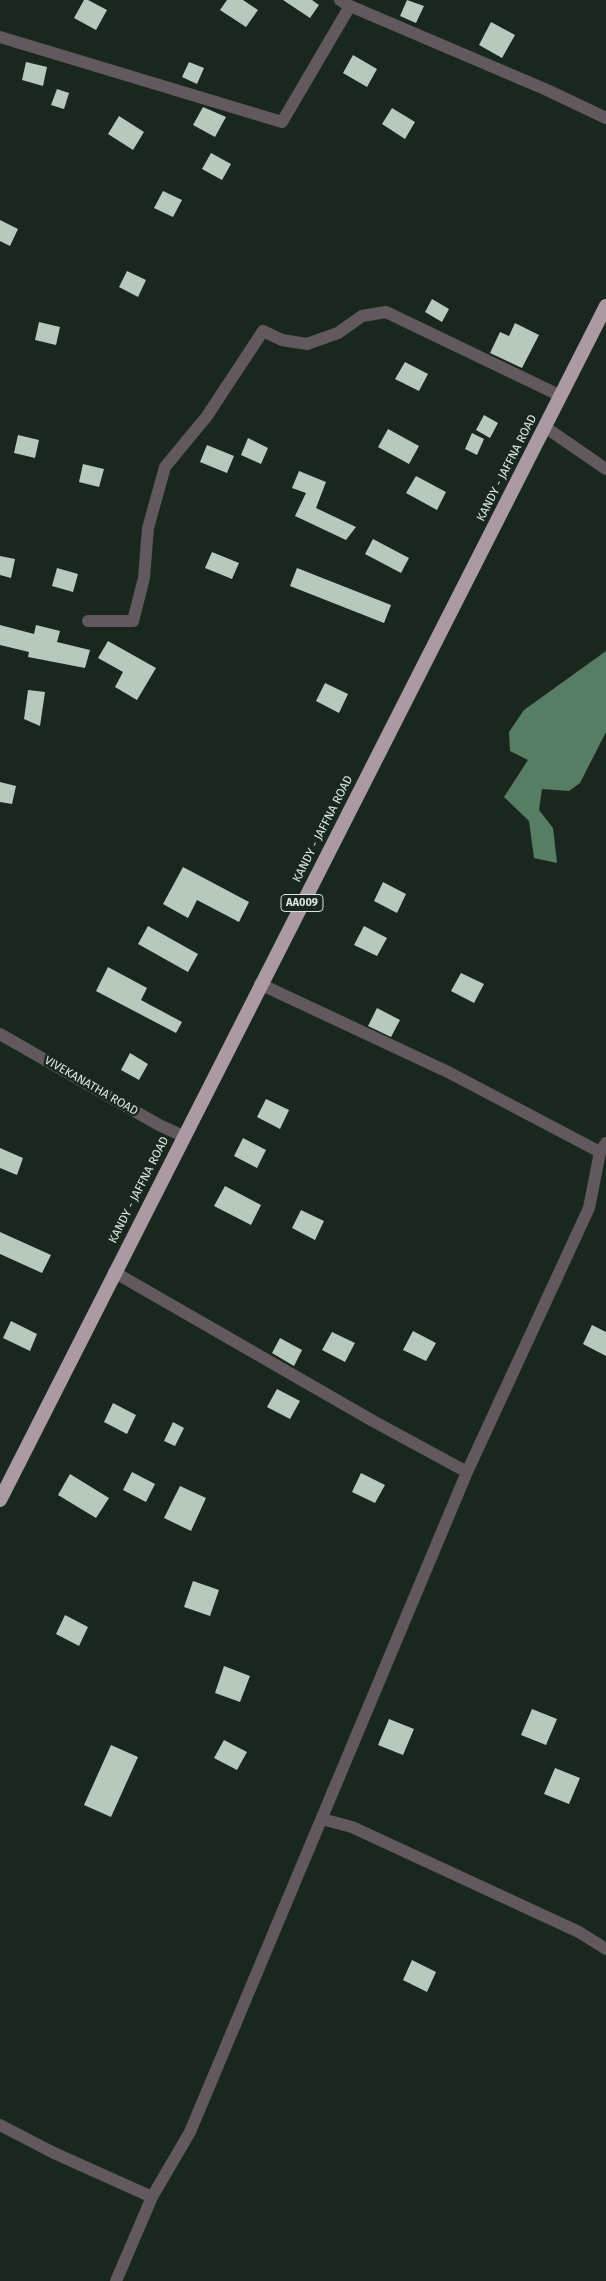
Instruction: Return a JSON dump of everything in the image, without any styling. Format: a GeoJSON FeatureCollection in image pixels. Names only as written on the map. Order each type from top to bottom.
{"type":"FeatureCollection","features":[{"type":"Feature","properties":{"kind":"highway","name":"KANDY - JAFFNA ROAD"},"geometry":{"type":"LineString","coordinates":[[0,1500],[260,984],[606,306]]}},
{"type":"Feature","properties":{"kind":"street"},"geometry":{"type":"LineString","coordinates":[[0,37],[282,122],[345,3],[547,90],[606,118]]}},
{"type":"Feature","properties":{"kind":"street"},"geometry":{"type":"LineString","coordinates":[[88,621],[133,621],[144,578],[148,528],[165,467],[207,416],[263,330],[282,340],[307,344],[338,333],[362,316],[386,312],[561,396]]}},
{"type":"Feature","properties":{"kind":"street"},"geometry":{"type":"LineString","coordinates":[[545,427],[606,469]]}},
{"type":"Feature","properties":{"kind":"street"},"geometry":{"type":"LineString","coordinates":[[116,2281],[152,2197],[190,2132],[467,1472],[589,1208],[603,1148],[448,1072],[260,984]]}},
{"type":"Feature","properties":{"kind":"street","name":"VIVEKANATHA ROAD"},"geometry":{"type":"LineString","coordinates":[[0,1034],[159,1125],[183,1136]]}},
{"type":"Feature","properties":{"kind":"street"},"geometry":{"type":"LineString","coordinates":[[114,1272],[373,1422],[467,1472]]}},
{"type":"Feature","properties":{"kind":"street"},"geometry":{"type":"LineString","coordinates":[[322,1819],[352,1827],[579,1932],[606,1949]]}},
{"type":"Feature","properties":{"kind":"street"},"geometry":{"type":"LineString","coordinates":[[0,2125],[54,2153],[152,2197]]}},
{"type":"Feature","properties":{"kind":"shaded area"},"geometry":{"type":"Polygon","coordinates":[[[606,651],[606,732],[580,783],[569,791],[542,789],[539,810],[553,828],[557,863],[534,858],[529,821],[504,797],[528,760],[510,751],[509,732],[524,710],[606,651]]]}},
{"type":"Feature","properties":{"kind":"building"},"geometry":{"type":"Polygon","coordinates":[[[84,0],[88,0],[107,10],[96,30],[74,18],[84,0]]]}},
{"type":"Feature","properties":{"kind":"building"},"geometry":{"type":"Polygon","coordinates":[[[227,0],[243,0],[258,10],[246,27],[220,10],[227,0]]]}},
{"type":"Feature","properties":{"kind":"building"},"geometry":{"type":"Polygon","coordinates":[[[283,0],[312,0],[319,5],[310,18],[283,0]]]}},
{"type":"Feature","properties":{"kind":"building"},"geometry":{"type":"Polygon","coordinates":[[[407,0],[424,6],[416,23],[400,16],[407,0]]]}},
{"type":"Feature","properties":{"kind":"building"},"geometry":{"type":"Polygon","coordinates":[[[491,22],[515,35],[502,58],[479,45],[491,22]]]}},
{"type":"Feature","properties":{"kind":"building"},"geometry":{"type":"Polygon","coordinates":[[[353,55],[377,69],[367,87],[343,73],[353,55]]]}},
{"type":"Feature","properties":{"kind":"building"},"geometry":{"type":"Polygon","coordinates":[[[26,62],[47,67],[43,86],[22,80],[26,62]]]}},
{"type":"Feature","properties":{"kind":"building"},"geometry":{"type":"Polygon","coordinates":[[[189,62],[204,68],[197,84],[182,77],[189,62]]]}},
{"type":"Feature","properties":{"kind":"building"},"geometry":{"type":"Polygon","coordinates":[[[57,89],[69,93],[64,109],[51,105],[57,89]]]}},
{"type":"Feature","properties":{"kind":"building"},"geometry":{"type":"Polygon","coordinates":[[[203,107],[226,117],[215,137],[193,125],[203,107]]]}},
{"type":"Feature","properties":{"kind":"building"},"geometry":{"type":"Polygon","coordinates":[[[392,108],[415,122],[405,139],[382,124],[392,108]]]}},
{"type":"Feature","properties":{"kind":"building"},"geometry":{"type":"Polygon","coordinates":[[[119,116],[144,132],[133,150],[108,134],[119,116]]]}},
{"type":"Feature","properties":{"kind":"building"},"geometry":{"type":"Polygon","coordinates":[[[211,153],[231,164],[222,180],[202,169],[211,153]]]}},
{"type":"Feature","properties":{"kind":"building"},"geometry":{"type":"Polygon","coordinates":[[[163,191],[182,200],[173,217],[154,208],[163,191]]]}},
{"type":"Feature","properties":{"kind":"building"},"geometry":{"type":"Polygon","coordinates":[[[0,220],[18,229],[10,246],[0,241],[0,220]]]}},
{"type":"Feature","properties":{"kind":"building"},"geometry":{"type":"Polygon","coordinates":[[[127,271],[146,280],[138,297],[119,287],[127,271]]]}},
{"type":"Feature","properties":{"kind":"building"},"geometry":{"type":"Polygon","coordinates":[[[432,299],[449,309],[442,322],[425,312],[432,299]]]}},
{"type":"Feature","properties":{"kind":"building"},"geometry":{"type":"Polygon","coordinates":[[[39,322],[60,327],[56,345],[35,340],[39,322]]]}},
{"type":"Feature","properties":{"kind":"building"},"geometry":{"type":"Polygon","coordinates":[[[515,323],[539,335],[522,368],[490,353],[500,332],[509,336],[515,323]]]}},
{"type":"Feature","properties":{"kind":"building"},"geometry":{"type":"Polygon","coordinates":[[[405,362],[428,374],[419,391],[395,379],[405,362]]]}},
{"type":"Feature","properties":{"kind":"building"},"geometry":{"type":"Polygon","coordinates":[[[484,415],[498,423],[490,438],[476,430],[484,415]]]}},
{"type":"Feature","properties":{"kind":"building"},"geometry":{"type":"Polygon","coordinates":[[[388,429],[419,446],[409,464],[378,447],[388,429]]]}},
{"type":"Feature","properties":{"kind":"building"},"geometry":{"type":"Polygon","coordinates":[[[472,433],[484,439],[477,455],[465,449],[472,433]]]}},
{"type":"Feature","properties":{"kind":"building"},"geometry":{"type":"Polygon","coordinates":[[[18,435],[39,440],[35,458],[14,453],[18,435]]]}},
{"type":"Feature","properties":{"kind":"building"},"geometry":{"type":"Polygon","coordinates":[[[248,438],[268,448],[261,464],[241,455],[248,438]]]}},
{"type":"Feature","properties":{"kind":"building"},"geometry":{"type":"Polygon","coordinates":[[[207,445],[234,456],[227,473],[200,462],[207,445]]]}},
{"type":"Feature","properties":{"kind":"building"},"geometry":{"type":"Polygon","coordinates":[[[83,464],[104,469],[99,487],[79,482],[83,464]]]}},
{"type":"Feature","properties":{"kind":"building"},"geometry":{"type":"Polygon","coordinates":[[[299,471],[326,482],[316,508],[356,527],[346,540],[295,516],[306,493],[292,488],[299,471]]]}},
{"type":"Feature","properties":{"kind":"building"},"geometry":{"type":"Polygon","coordinates":[[[416,476],[446,492],[437,510],[406,493],[416,476]]]}},
{"type":"Feature","properties":{"kind":"building"},"geometry":{"type":"Polygon","coordinates":[[[373,539],[409,558],[401,573],[365,554],[373,539]]]}},
{"type":"Feature","properties":{"kind":"building"},"geometry":{"type":"Polygon","coordinates":[[[212,552],[239,563],[232,579],[205,568],[212,552]]]}},
{"type":"Feature","properties":{"kind":"building"},"geometry":{"type":"Polygon","coordinates":[[[0,556],[15,559],[11,578],[0,575],[0,556]]]}},
{"type":"Feature","properties":{"kind":"building"},"geometry":{"type":"Polygon","coordinates":[[[57,568],[78,574],[73,592],[52,586],[57,568]]]}},
{"type":"Feature","properties":{"kind":"building"},"geometry":{"type":"Polygon","coordinates":[[[297,568],[391,605],[384,623],[290,586],[297,568]]]}},
{"type":"Feature","properties":{"kind":"building"},"geometry":{"type":"Polygon","coordinates":[[[0,625],[34,634],[36,625],[60,631],[57,642],[90,650],[85,668],[28,657],[29,652],[0,645],[0,625]]]}},
{"type":"Feature","properties":{"kind":"building"},"geometry":{"type":"Polygon","coordinates":[[[108,641],[156,668],[137,700],[115,687],[123,672],[98,658],[108,641]]]}},
{"type":"Feature","properties":{"kind":"building"},"geometry":{"type":"Polygon","coordinates":[[[325,683],[348,694],[339,713],[316,701],[325,683]]]}},
{"type":"Feature","properties":{"kind":"building"},"geometry":{"type":"Polygon","coordinates":[[[28,690],[45,692],[40,726],[24,719],[28,690]]]}},
{"type":"Feature","properties":{"kind":"building"},"geometry":{"type":"Polygon","coordinates":[[[0,782],[16,786],[12,804],[0,802],[0,782]]]}},
{"type":"Feature","properties":{"kind":"building"},"geometry":{"type":"Polygon","coordinates":[[[183,867],[249,902],[239,922],[197,900],[188,918],[163,904],[183,867]]]}},
{"type":"Feature","properties":{"kind":"building"},"geometry":{"type":"Polygon","coordinates":[[[383,882],[406,894],[397,913],[374,901],[383,882]]]}},
{"type":"Feature","properties":{"kind":"building"},"geometry":{"type":"Polygon","coordinates":[[[148,926],[198,954],[188,972],[138,944],[148,926]]]}},
{"type":"Feature","properties":{"kind":"building"},"geometry":{"type":"Polygon","coordinates":[[[364,926],[387,938],[377,956],[354,945],[364,926]]]}},
{"type":"Feature","properties":{"kind":"building"},"geometry":{"type":"Polygon","coordinates":[[[108,967],[147,988],[141,1000],[182,1022],[176,1033],[96,991],[108,967]]]}},
{"type":"Feature","properties":{"kind":"building"},"geometry":{"type":"Polygon","coordinates":[[[461,973],[484,984],[474,1003],[451,991],[461,973]]]}},
{"type":"Feature","properties":{"kind":"building"},"geometry":{"type":"Polygon","coordinates":[[[377,1008],[400,1020],[391,1037],[368,1026],[377,1008]]]}},
{"type":"Feature","properties":{"kind":"building"},"geometry":{"type":"Polygon","coordinates":[[[130,1053],[148,1064],[139,1080],[121,1070],[130,1053]]]}},
{"type":"Feature","properties":{"kind":"building"},"geometry":{"type":"Polygon","coordinates":[[[266,1099],[289,1110],[280,1129],[257,1117],[266,1099]]]}},
{"type":"Feature","properties":{"kind":"building"},"geometry":{"type":"Polygon","coordinates":[[[243,1138],[266,1150],[257,1168],[234,1156],[243,1138]]]}},
{"type":"Feature","properties":{"kind":"building"},"geometry":{"type":"Polygon","coordinates":[[[0,1148],[23,1158],[17,1175],[0,1168],[0,1148]]]}},
{"type":"Feature","properties":{"kind":"building"},"geometry":{"type":"Polygon","coordinates":[[[225,1186],[261,1205],[251,1225],[214,1206],[225,1186]]]}},
{"type":"Feature","properties":{"kind":"building"},"geometry":{"type":"Polygon","coordinates":[[[301,1210],[324,1221],[315,1240],[292,1228],[301,1210]]]}},
{"type":"Feature","properties":{"kind":"building"},"geometry":{"type":"Polygon","coordinates":[[[0,1232],[51,1255],[42,1273],[0,1254],[0,1232]]]}},
{"type":"Feature","properties":{"kind":"building"},"geometry":{"type":"Polygon","coordinates":[[[11,1321],[37,1334],[30,1351],[3,1338],[11,1321]]]}},
{"type":"Feature","properties":{"kind":"building"},"geometry":{"type":"Polygon","coordinates":[[[592,1325],[606,1332],[606,1356],[583,1344],[592,1325]]]}},
{"type":"Feature","properties":{"kind":"building"},"geometry":{"type":"Polygon","coordinates":[[[413,1331],[436,1343],[426,1361],[403,1350],[413,1331]]]}},
{"type":"Feature","properties":{"kind":"building"},"geometry":{"type":"Polygon","coordinates":[[[332,1332],[355,1343],[345,1362],[322,1350],[332,1332]]]}},
{"type":"Feature","properties":{"kind":"building"},"geometry":{"type":"Polygon","coordinates":[[[280,1338],[302,1350],[294,1366],[272,1353],[280,1338]]]}},
{"type":"Feature","properties":{"kind":"building"},"geometry":{"type":"Polygon","coordinates":[[[277,1389],[300,1401],[290,1419],[267,1407],[277,1389]]]}},
{"type":"Feature","properties":{"kind":"building"},"geometry":{"type":"Polygon","coordinates":[[[113,1403],[136,1415],[127,1434],[104,1422],[113,1403]]]}},
{"type":"Feature","properties":{"kind":"building"},"geometry":{"type":"Polygon","coordinates":[[[173,1422],[184,1428],[175,1446],[164,1441],[173,1422]]]}},
{"type":"Feature","properties":{"kind":"building"},"geometry":{"type":"Polygon","coordinates":[[[132,1472],[155,1484],[146,1502],[123,1490],[132,1472]]]}},
{"type":"Feature","properties":{"kind":"building"},"geometry":{"type":"Polygon","coordinates":[[[361,1473],[385,1485],[375,1503],[352,1492],[361,1473]]]}},
{"type":"Feature","properties":{"kind":"building"},"geometry":{"type":"Polygon","coordinates":[[[70,1474],[109,1498],[96,1518],[58,1495],[70,1474]]]}},
{"type":"Feature","properties":{"kind":"building"},"geometry":{"type":"Polygon","coordinates":[[[180,1486],[206,1498],[191,1531],[164,1518],[180,1486]]]}},
{"type":"Feature","properties":{"kind":"building"},"geometry":{"type":"Polygon","coordinates":[[[193,1581],[219,1590],[210,1616],[184,1607],[193,1581]]]}},
{"type":"Feature","properties":{"kind":"building"},"geometry":{"type":"Polygon","coordinates":[[[65,1615],[88,1627],[79,1646],[56,1634],[65,1615]]]}},
{"type":"Feature","properties":{"kind":"building"},"geometry":{"type":"Polygon","coordinates":[[[224,1666],[250,1676],[240,1702],[215,1693],[224,1666]]]}},
{"type":"Feature","properties":{"kind":"building"},"geometry":{"type":"Polygon","coordinates":[[[532,1709],[557,1719],[546,1745],[521,1735],[532,1709]]]}},
{"type":"Feature","properties":{"kind":"building"},"geometry":{"type":"Polygon","coordinates":[[[389,1719],[414,1729],[403,1755],[378,1745],[389,1719]]]}},
{"type":"Feature","properties":{"kind":"building"},"geometry":{"type":"Polygon","coordinates":[[[224,1740],[247,1752],[237,1770],[214,1758],[224,1740]]]}},
{"type":"Feature","properties":{"kind":"building"},"geometry":{"type":"Polygon","coordinates":[[[111,1745],[138,1757],[111,1817],[84,1805],[111,1745]]]}},
{"type":"Feature","properties":{"kind":"building"},"geometry":{"type":"Polygon","coordinates":[[[555,1768],[580,1778],[569,1804],[544,1794],[555,1768]]]}},
{"type":"Feature","properties":{"kind":"building"},"geometry":{"type":"Polygon","coordinates":[[[412,1960],[436,1972],[427,1992],[403,1980],[412,1960]]]}}]}
